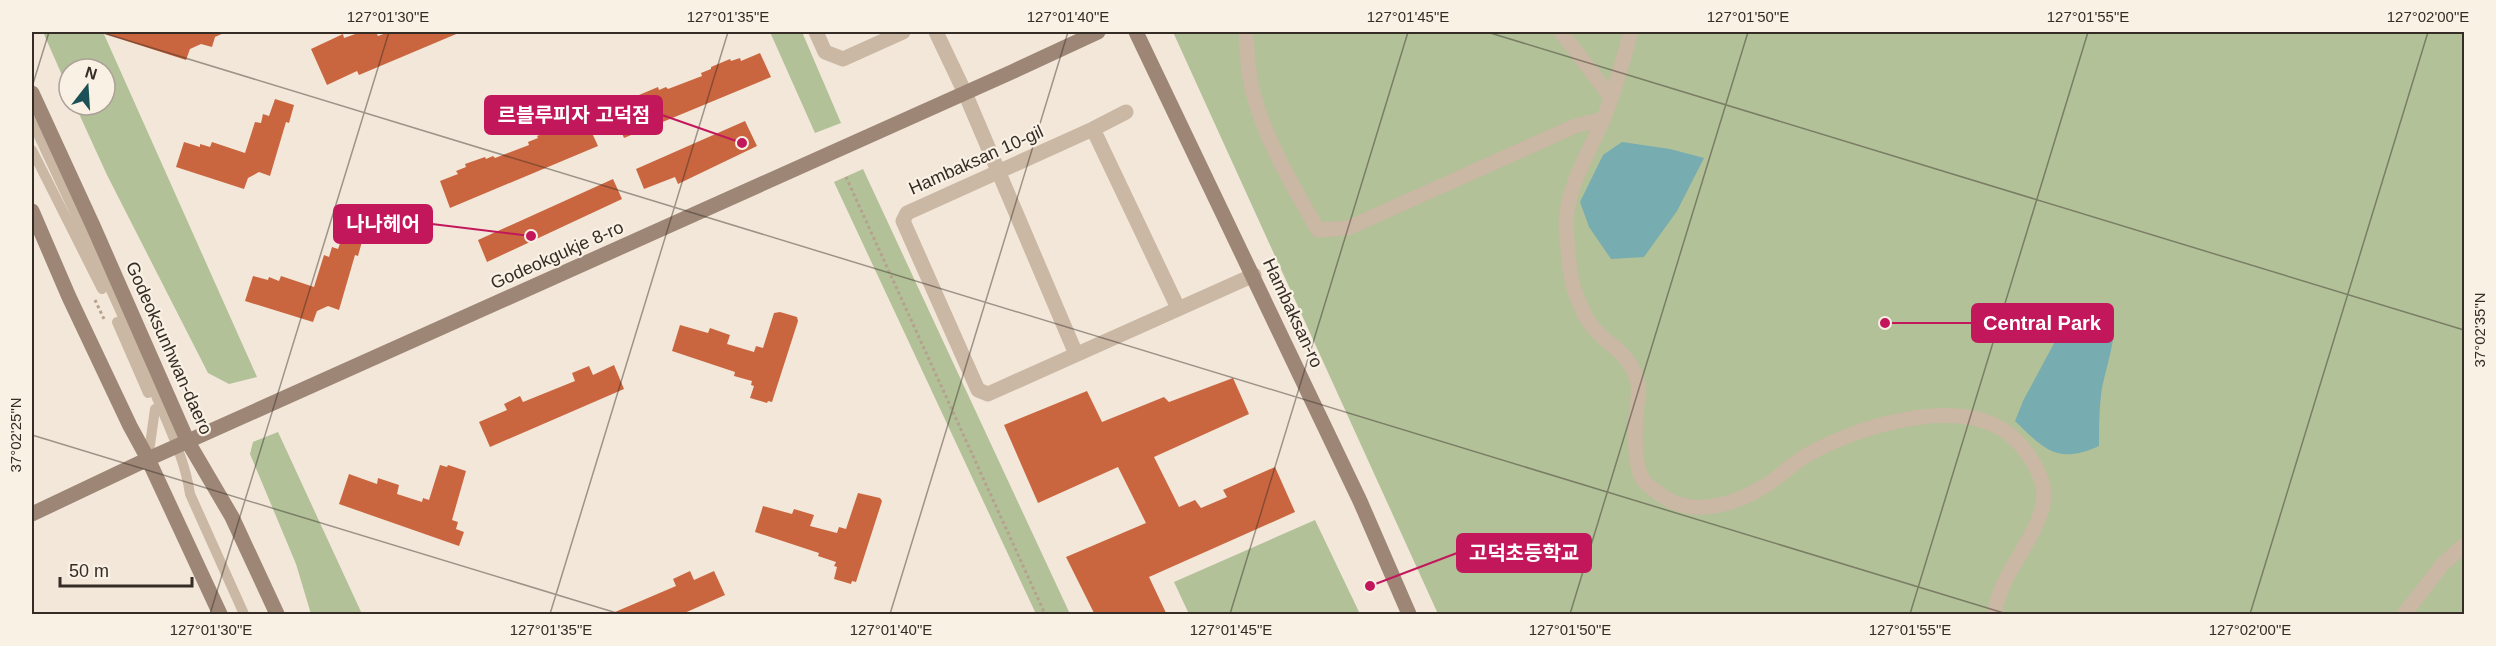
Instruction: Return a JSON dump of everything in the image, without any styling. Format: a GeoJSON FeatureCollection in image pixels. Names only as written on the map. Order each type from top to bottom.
{"type":"FeatureCollection","features":[{"type":"Feature","properties":{"kind":"street"},"geometry":{"type":"LineString","coordinates":[[816,32],[825,52],[843,59],[903,32]]}},
{"type":"Feature","properties":{"kind":"street"},"geometry":{"type":"LineString","coordinates":[[936,32],[965,93],[1076,354]]}},
{"type":"Feature","properties":{"kind":"street","name":"Godeokgukje 8-ro"},"geometry":{"type":"LineString","coordinates":[[32,514],[148,459],[1098,32]]}},
{"type":"Feature","properties":{"kind":"street","name":"Hambaksan-ro"},"geometry":{"type":"LineString","coordinates":[[1136,32],[1360,501],[1409,615]]}},
{"type":"Feature","properties":{"kind":"street"},"geometry":{"type":"LineString","coordinates":[[1246,32],[1253,93],[1259,112],[1284,168],[1318,230],[1348,228],[1575,126],[1603,119]]}},
{"type":"Feature","properties":{"kind":"street"},"geometry":{"type":"LineString","coordinates":[[1561,32],[1611,97]]}},
{"type":"Feature","properties":{"kind":"street"},"geometry":{"type":"LineString","coordinates":[[1632,32],[1603,119],[1571,194],[1566,222],[1569,264],[1576,296],[1590,323],[1620,350],[1634,370],[1640,386],[1636,409],[1636,454],[1643,481],[1666,499],[1693,509],[1726,504],[1763,488],[1806,455],[1861,431],[1892,422],[1936,415],[1975,418],[1997,425],[2020,443],[2037,471],[2044,493],[2038,521],[2005,582],[1995,615]]}},
{"type":"Feature","properties":{"kind":"street","name":"Godeoksunhwan-daero"},"geometry":{"type":"LineString","coordinates":[[32,93],[94,228],[178,446],[232,516],[277,615]]}},
{"type":"Feature","properties":{"kind":"street","name":"Hambaksan 10-gil"},"geometry":{"type":"LineString","coordinates":[[1126,112],[907,213],[903,220],[978,390],[988,394],[1254,275]]}},
{"type":"Feature","properties":{"kind":"street"},"geometry":{"type":"LineString","coordinates":[[1093,129],[1178,308]]}},
{"type":"Feature","properties":{"kind":"street"},"geometry":{"type":"LineString","coordinates":[[32,211],[69,297],[148,459],[220,615]]}},
{"type":"Feature","properties":{"kind":"street"},"geometry":{"type":"LineString","coordinates":[[2404,615],[2444,564],[2464,544]]}},
{"type":"Feature","properties":{"kind":"lane"},"geometry":{"type":"LineString","coordinates":[[32,121],[142,359],[178,446],[221,576],[239,615]]}},
{"type":"Feature","properties":{"kind":"lane"},"geometry":{"type":"LineString","coordinates":[[32,150],[106,298],[155,409],[178,446],[188,478],[190,494],[244,615]]}},
{"type":"Feature","properties":{"kind":"lane"},"geometry":{"type":"LineString","coordinates":[[148,459],[155,409]]}},
{"type":"Feature","properties":{"kind":"path"},"geometry":{"type":"LineString","coordinates":[[846,177],[1044,615]]}},
{"type":"Feature","properties":{"kind":"green space"},"geometry":{"type":"Polygon","coordinates":[[[43,32],[103,32],[114,57],[57,57],[57,64],[43,32]]]}},
{"type":"Feature","properties":{"kind":"green space"},"geometry":{"type":"Polygon","coordinates":[[[770,32],[802,32],[841,123],[815,133],[770,32]]]}},
{"type":"Feature","properties":{"kind":"green space"},"geometry":{"type":"Polygon","coordinates":[[[1173,32],[2464,32],[2464,614],[1438,614],[1173,32]]]}},
{"type":"Feature","properties":{"kind":"green space"},"geometry":{"type":"Polygon","coordinates":[[[117,63],[257,377],[229,384],[208,373],[107,175],[80,117],[117,117],[117,63]]]}},
{"type":"Feature","properties":{"kind":"green space"},"geometry":{"type":"Polygon","coordinates":[[[863,169],[1070,614],[1036,614],[834,182],[863,169]]]}},
{"type":"Feature","properties":{"kind":"green space"},"geometry":{"type":"Polygon","coordinates":[[[278,432],[362,614],[311,614],[296,564],[250,454],[253,442],[278,432]]]}},
{"type":"Feature","properties":{"kind":"green space"},"geometry":{"type":"Polygon","coordinates":[[[1315,520],[1360,614],[1189,614],[1174,582],[1315,520]]]}},
{"type":"Feature","properties":{"kind":"water"},"geometry":{"type":"Polygon","coordinates":[[[1622,142],[1670,149],[1704,158],[1677,211],[1644,257],[1611,259],[1589,227],[1580,202],[1603,155],[1622,142]]]}},
{"type":"Feature","properties":{"kind":"water"},"geometry":{"type":"Polygon","coordinates":[[[2087,304],[2101,304],[2111,308],[2114,317],[2113,339],[2101,395],[2099,446],[2085,452],[2062,454],[2043,446],[2015,421],[2023,401],[2072,310],[2087,304]]]}},
{"type":"Feature","properties":{"kind":"building"},"geometry":{"type":"Polygon","coordinates":[[[106,32],[226,32],[215,37],[212,47],[201,44],[190,49],[186,60],[105,34],[106,32]]]}},
{"type":"Feature","properties":{"kind":"building"},"geometry":{"type":"Polygon","coordinates":[[[361,32],[376,32],[378,36],[389,32],[461,32],[359,75],[357,71],[327,85],[311,49],[343,34],[344,38],[361,32]]]}},
{"type":"Feature","properties":{"kind":"building"},"geometry":{"type":"Polygon","coordinates":[[[760,53],[771,77],[624,138],[613,112],[631,105],[630,101],[639,98],[639,95],[658,87],[659,90],[666,87],[668,89],[702,76],[701,73],[730,59],[731,61],[740,58],[741,61],[760,53]]]}},
{"type":"Feature","properties":{"kind":"building"},"geometry":{"type":"Polygon","coordinates":[[[275,99],[294,105],[289,123],[286,122],[270,176],[259,172],[248,178],[244,189],[176,167],[184,142],[200,147],[200,144],[210,147],[212,142],[245,153],[255,122],[261,123],[263,114],[269,116],[275,99]]]}},
{"type":"Feature","properties":{"kind":"building"},"geometry":{"type":"Polygon","coordinates":[[[745,121],[757,146],[678,184],[675,177],[644,189],[636,169],[745,121]]]}},
{"type":"Feature","properties":{"kind":"building"},"geometry":{"type":"Polygon","coordinates":[[[587,122],[598,146],[450,208],[440,181],[458,174],[456,171],[466,167],[465,164],[485,157],[486,159],[493,156],[495,158],[529,145],[528,142],[538,138],[537,136],[557,128],[558,130],[566,127],[567,130],[587,122]]]}},
{"type":"Feature","properties":{"kind":"building"},"geometry":{"type":"Polygon","coordinates":[[[613,179],[622,199],[487,262],[478,240],[613,179]]]}},
{"type":"Feature","properties":{"kind":"building"},"geometry":{"type":"Polygon","coordinates":[[[344,232],[363,238],[358,256],[355,255],[339,310],[328,306],[317,311],[313,322],[245,301],[253,276],[268,280],[269,277],[279,281],[281,276],[314,287],[324,255],[329,257],[332,247],[338,249],[344,232]]]}},
{"type":"Feature","properties":{"kind":"building"},"geometry":{"type":"Polygon","coordinates":[[[780,312],[797,317],[798,321],[772,402],[767,403],[750,398],[754,386],[751,385],[752,381],[734,376],[735,372],[672,351],[680,325],[708,333],[710,328],[730,335],[727,344],[754,352],[756,346],[763,348],[774,313],[780,312]]]}},
{"type":"Feature","properties":{"kind":"building"},"geometry":{"type":"Polygon","coordinates":[[[614,365],[624,389],[490,447],[479,422],[507,410],[504,404],[520,396],[523,402],[575,381],[572,373],[589,366],[593,375],[614,365]]]}},
{"type":"Feature","properties":{"kind":"building"},"geometry":{"type":"Polygon","coordinates":[[[1233,378],[1249,414],[1154,457],[1179,507],[1195,500],[1201,508],[1227,497],[1223,490],[1275,467],[1295,512],[1149,577],[1167,615],[1095,615],[1066,557],[1146,523],[1118,467],[1038,503],[1004,425],[1087,391],[1102,422],[1164,397],[1169,402],[1233,378]]]}},
{"type":"Feature","properties":{"kind":"building"},"geometry":{"type":"Polygon","coordinates":[[[440,465],[466,471],[452,520],[458,522],[456,529],[464,532],[459,546],[339,504],[349,474],[377,484],[378,478],[399,485],[397,494],[422,502],[423,498],[429,500],[440,465]]]}},
{"type":"Feature","properties":{"kind":"building"},"geometry":{"type":"Polygon","coordinates":[[[858,493],[880,498],[882,501],[856,582],[852,581],[851,584],[834,579],[836,562],[818,556],[819,553],[755,532],[763,506],[792,514],[794,509],[814,515],[810,526],[837,533],[839,527],[846,529],[858,493]]]}},
{"type":"Feature","properties":{"kind":"building"},"geometry":{"type":"Polygon","coordinates":[[[690,571],[694,580],[714,571],[725,595],[680,615],[608,615],[676,586],[673,579],[690,571]]]}},
{"type":"Feature","properties":{"kind":"place","name":"르블루피자 고덕점"},"geometry":{"type":"Point","coordinates":[742,143]}},
{"type":"Feature","properties":{"kind":"place","name":"나나헤어"},"geometry":{"type":"Point","coordinates":[531,236]}},
{"type":"Feature","properties":{"kind":"place","name":"Central Park"},"geometry":{"type":"Point","coordinates":[1885,323]}},
{"type":"Feature","properties":{"kind":"place","name":"고덕초등학교"},"geometry":{"type":"Point","coordinates":[1370,586]}}]}
